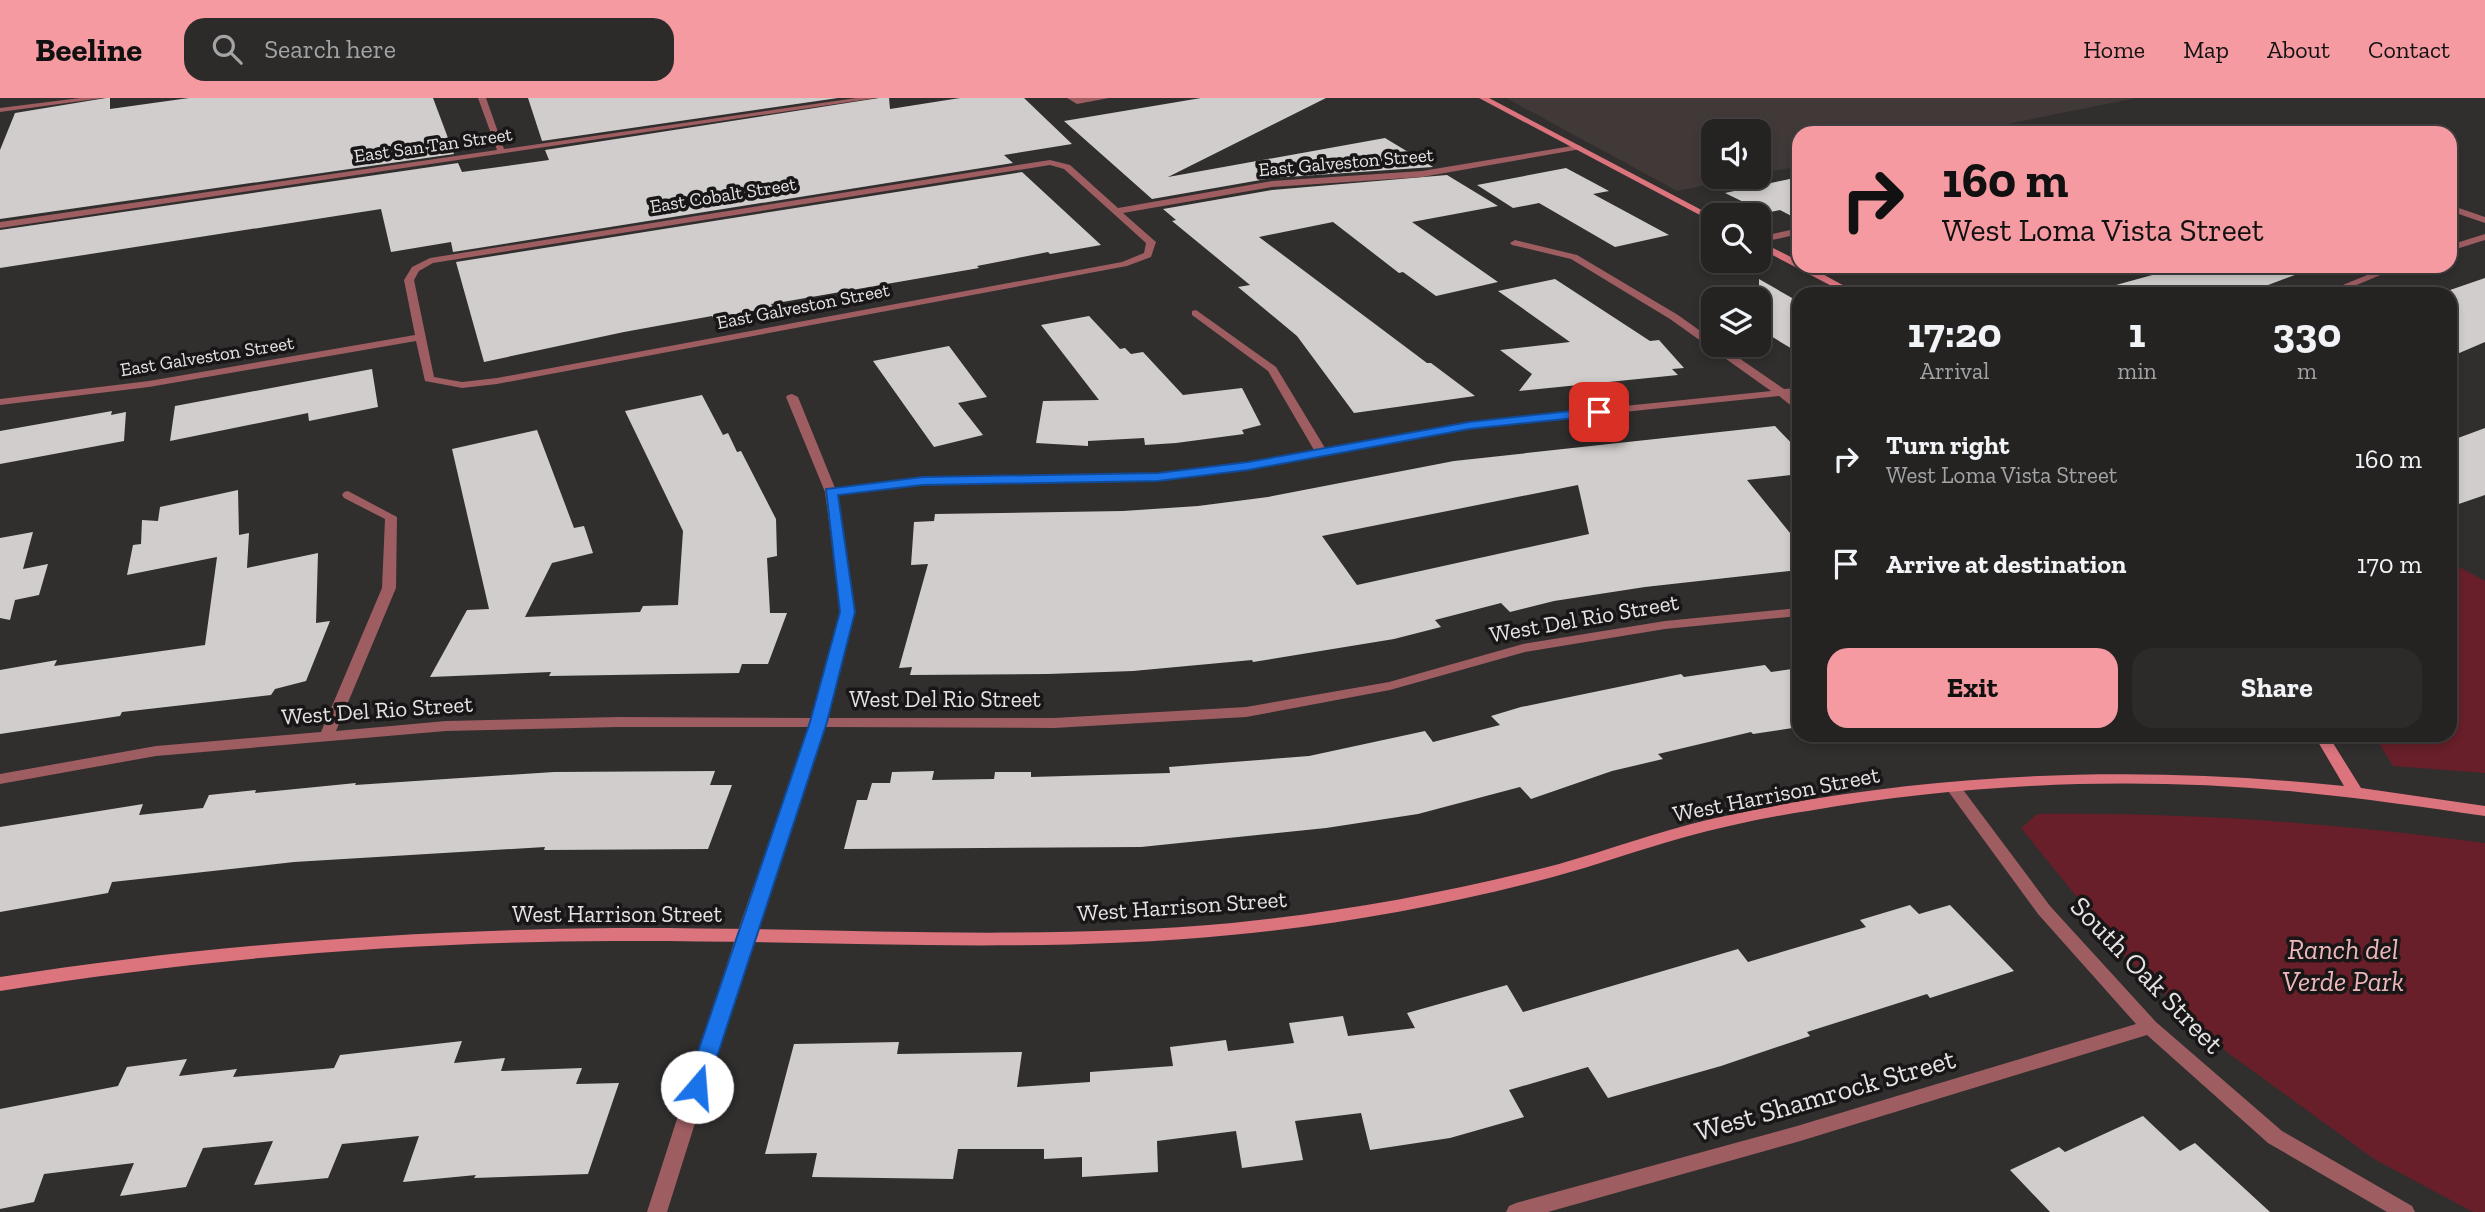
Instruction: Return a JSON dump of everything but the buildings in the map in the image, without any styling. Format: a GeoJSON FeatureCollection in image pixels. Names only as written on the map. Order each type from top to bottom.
{"type":"FeatureCollection","features":[{"type":"Feature","properties":{"kind":"street"},"geometry":{"type":"LineString","coordinates":[[0,110],[99,98]]}},
{"type":"Feature","properties":{"kind":"street"},"geometry":{"type":"LineString","coordinates":[[482,98],[501,151]]}},
{"type":"Feature","properties":{"kind":"street","name":"East San Tan Street"},"geometry":{"type":"LineString","coordinates":[[0,225],[872,98]]}},
{"type":"Feature","properties":{"kind":"street"},"geometry":{"type":"LineString","coordinates":[[1071,98],[1077,102],[1105,98]]}},
{"type":"Feature","properties":{"kind":"street"},"geometry":{"type":"LineString","coordinates":[[1483,98],[1701,213]]}},
{"type":"Feature","properties":{"kind":"street","name":"East Galveston Street"},"geometry":{"type":"LineString","coordinates":[[1118,211],[1272,184],[1422,174],[1578,148]]}},
{"type":"Feature","properties":{"kind":"street","name":"East Cobalt Street"},"geometry":{"type":"LineString","coordinates":[[419,337],[409,280],[415,269],[430,261],[1050,162],[1067,167],[1118,211]]}},
{"type":"Feature","properties":{"kind":"street"},"geometry":{"type":"LineString","coordinates":[[2457,210],[2485,220]]}},
{"type":"Feature","properties":{"kind":"street","name":"East Galveston Street"},"geometry":{"type":"LineString","coordinates":[[0,402],[149,384],[419,337],[429,379],[462,385],[1124,264],[1149,255],[1151,242],[1118,211]]}},
{"type":"Feature","properties":{"kind":"street"},"geometry":{"type":"LineString","coordinates":[[1771,239],[1792,233]]}},
{"type":"Feature","properties":{"kind":"street"},"geometry":{"type":"LineString","coordinates":[[2457,246],[2485,237]]}},
{"type":"Feature","properties":{"kind":"street"},"geometry":{"type":"LineString","coordinates":[[1515,243],[1574,257],[1674,317],[1792,402]]}},
{"type":"Feature","properties":{"kind":"street"},"geometry":{"type":"LineString","coordinates":[[1771,249],[1792,261]]}},
{"type":"Feature","properties":{"kind":"street"},"geometry":{"type":"LineString","coordinates":[[1814,273],[1840,287]]}},
{"type":"Feature","properties":{"kind":"street"},"geometry":{"type":"LineString","coordinates":[[2344,287],[2379,273]]}},
{"type":"Feature","properties":{"kind":"street"},"geometry":{"type":"LineString","coordinates":[[1196,313],[1272,369],[1321,452]]}},
{"type":"Feature","properties":{"kind":"street"},"geometry":{"type":"LineString","coordinates":[[831,492],[922,481],[1158,477],[1248,466],[1469,425],[1792,392]]}},
{"type":"Feature","properties":{"kind":"street"},"geometry":{"type":"LineString","coordinates":[[657,1212],[745,936],[818,722],[848,612],[831,492],[792,397]]}},
{"type":"Feature","properties":{"kind":"street"},"geometry":{"type":"LineString","coordinates":[[327,735],[389,588],[391,517],[348,495]]}},
{"type":"Feature","properties":{"kind":"street","name":"West Del Rio Street"},"geometry":{"type":"LineString","coordinates":[[0,779],[156,751],[446,726],[619,722],[1054,723],[1246,712],[1390,687],[1523,648],[1665,625],[1792,613]]}},
{"type":"Feature","properties":{"kind":"street"},"geometry":{"type":"LineString","coordinates":[[2325,742],[2354,790]]}},
{"type":"Feature","properties":{"kind":"street","name":"West Harrison Street"},"geometry":{"type":"LineString","coordinates":[[0,985],[210,954],[393,941],[745,936],[1071,938],[1231,929],[1354,912],[1541,874],[1709,825],[1836,802],[1953,788],[2131,778],[2211,779],[2354,790],[2485,811]]}},
{"type":"Feature","properties":{"kind":"street","name":"South Oak Street"},"geometry":{"type":"LineString","coordinates":[[1953,788],[2044,910],[2150,1027],[2275,1137],[2405,1212]]}},
{"type":"Feature","properties":{"kind":"street","name":"West Shamrock Street"},"geometry":{"type":"LineString","coordinates":[[1516,1212],[1797,1134],[2150,1027]]}},
{"type":"Feature","properties":{"kind":"shaded area"},"geometry":{"type":"Polygon","coordinates":[[[1506,98],[2137,98],[1998,126],[1792,126],[1792,167],[1771,172],[1771,119],[1701,119],[1701,186],[1677,191],[1506,98]]]}},
{"type":"Feature","properties":{"kind":"green space"},"geometry":{"type":"Polygon","coordinates":[[[2457,566],[2485,581],[2485,773],[2393,766],[2378,742],[2457,742],[2457,566]]]}},
{"type":"Feature","properties":{"kind":"green space","name":"Ranch del Verde Park"},"geometry":{"type":"Polygon","coordinates":[[[2037,814],[2261,820],[2485,843],[2485,1212],[2473,1212],[2374,1159],[2228,1053],[2122,953],[2021,828],[2037,814]]]}},
{"type":"Feature","properties":{"kind":"route"},"geometry":{"type":"LineString","coordinates":[[697,1087],[818,722],[848,612],[831,492],[922,481],[1158,477],[1248,466],[1469,425],[1599,412]]}}]}
